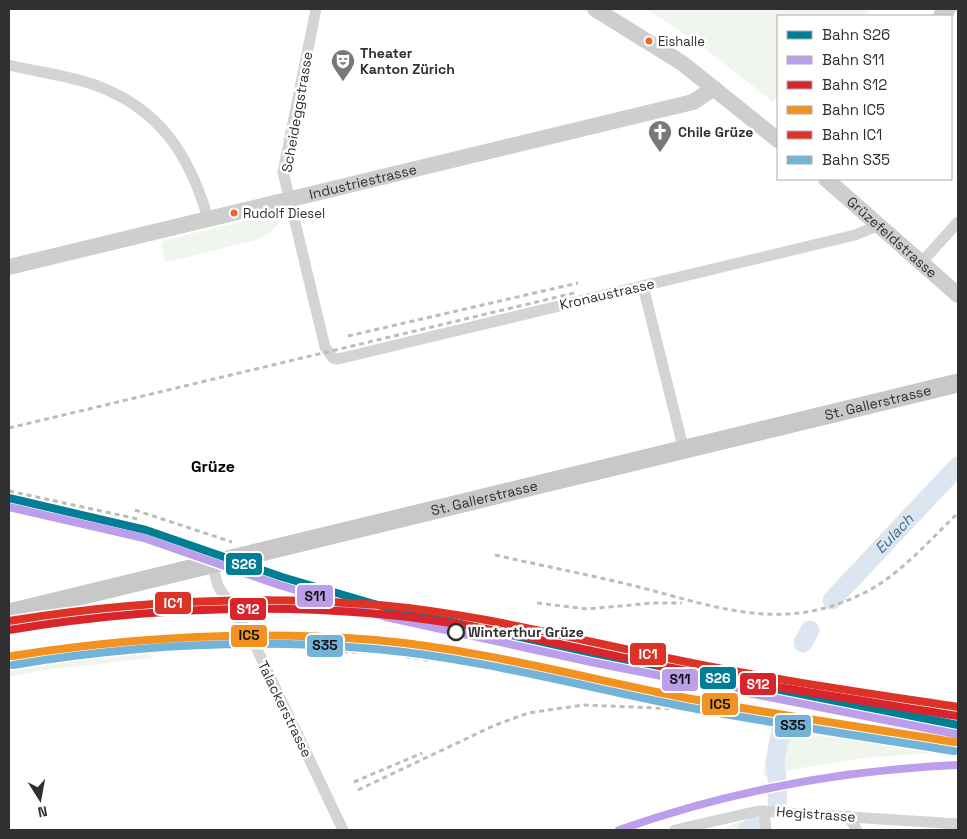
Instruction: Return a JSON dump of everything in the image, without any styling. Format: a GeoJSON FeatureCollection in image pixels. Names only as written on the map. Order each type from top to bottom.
{"type":"FeatureCollection","features":[{"type":"Feature","properties":{"kind":"main road","name":"St. Gallerstrasse"},"geometry":{"type":"LineString","coordinates":[[9,613],[684,451],[958,383]]}},
{"type":"Feature","properties":{"kind":"street","name":"Scheideggstrasse"},"geometry":{"type":"LineString","coordinates":[[316,9],[283,172],[325,347],[333,358]]}},
{"type":"Feature","properties":{"kind":"street"},"geometry":{"type":"LineString","coordinates":[[595,9],[682,63],[777,139]]}},
{"type":"Feature","properties":{"kind":"street"},"geometry":{"type":"LineString","coordinates":[[9,65],[94,84],[130,100],[158,122],[182,154],[195,181],[208,219]]}},
{"type":"Feature","properties":{"kind":"street","name":"Industriestrasse"},"geometry":{"type":"LineString","coordinates":[[9,267],[693,102],[714,88]]}},
{"type":"Feature","properties":{"kind":"street","name":"Grüzefeldstrasse"},"geometry":{"type":"LineString","coordinates":[[827,180],[958,296]]}},
{"type":"Feature","properties":{"kind":"street"},"geometry":{"type":"LineString","coordinates":[[921,263],[958,222]]}},
{"type":"Feature","properties":{"kind":"street","name":"Kronaustrasse"},"geometry":{"type":"LineString","coordinates":[[333,358],[338,359],[855,235],[878,225]]}},
{"type":"Feature","properties":{"kind":"street"},"geometry":{"type":"LineString","coordinates":[[643,286],[684,451]]}},
{"type":"Feature","properties":{"kind":"street","name":"Talackerstrasse"},"geometry":{"type":"LineString","coordinates":[[212,564],[218,586],[254,643],[343,830]]}},
{"type":"Feature","properties":{"kind":"street"},"geometry":{"type":"LineString","coordinates":[[764,811],[766,830]]}},
{"type":"Feature","properties":{"kind":"street","name":"Hegistrasse"},"geometry":{"type":"LineString","coordinates":[[675,830],[744,813],[764,811],[958,824]]}},
{"type":"Feature","properties":{"kind":"street"},"geometry":{"type":"LineString","coordinates":[[848,816],[857,830]]}},
{"type":"Feature","properties":{"kind":"street"},"geometry":{"type":"LineString","coordinates":[[895,819],[901,830]]}},
{"type":"Feature","properties":{"kind":"shaded area"},"geometry":{"type":"Polygon","coordinates":[[[646,9],[871,9],[865,15],[777,15],[777,97],[773,102],[698,43],[646,9]]]}},
{"type":"Feature","properties":{"kind":"shaded area"},"geometry":{"type":"Polygon","coordinates":[[[270,215],[276,216],[280,222],[268,234],[257,240],[167,262],[164,260],[161,244],[164,240],[270,215]]]}},
{"type":"Feature","properties":{"kind":"shaded area"},"geometry":{"type":"Polygon","coordinates":[[[144,639],[152,658],[44,670],[9,677],[9,655],[29,651],[144,639]]]}},
{"type":"Feature","properties":{"kind":"shaded area"},"geometry":{"type":"Polygon","coordinates":[[[774,719],[958,746],[958,751],[866,758],[788,770],[787,772],[765,776],[763,775],[774,719]]]}},
{"type":"Feature","properties":{"kind":"shaded area"},"geometry":{"type":"Polygon","coordinates":[[[752,819],[759,830],[723,830],[733,824],[752,819]]]}},
{"type":"Feature","properties":{"kind":"waterway","name":"Eulach"},"geometry":{"type":"LineString","coordinates":[[832,600],[958,466]]}},
{"type":"Feature","properties":{"kind":"waterway","name":"Eulach"},"geometry":{"type":"LineString","coordinates":[[803,643],[810,630]]}},
{"type":"Feature","properties":{"kind":"waterway","name":"Eulach"},"geometry":{"type":"LineString","coordinates":[[777,803],[778,788],[775,761],[783,721]]}},
{"type":"Feature","properties":{"kind":"waterway","name":"Eulach"},"geometry":{"type":"LineString","coordinates":[[747,830],[755,826]]}},
{"type":"Feature","properties":{"kind":"railway"},"geometry":{"type":"LineString","coordinates":[[348,336],[578,283]]}},
{"type":"Feature","properties":{"kind":"railway"},"geometry":{"type":"LineString","coordinates":[[9,428],[574,293]]}},
{"type":"Feature","properties":{"kind":"railway"},"geometry":{"type":"LineString","coordinates":[[9,491],[138,519]]}},
{"type":"Feature","properties":{"kind":"railway"},"geometry":{"type":"LineString","coordinates":[[135,510],[232,542]]}},
{"type":"Feature","properties":{"kind":"railway"},"geometry":{"type":"LineString","coordinates":[[495,555],[728,609],[756,613],[785,614],[813,611],[843,602],[873,588],[907,563],[958,513]]}},
{"type":"Feature","properties":{"kind":"railway"},"geometry":{"type":"LineString","coordinates":[[537,603],[587,609],[653,603],[682,603]]}},
{"type":"Feature","properties":{"kind":"railway"},"geometry":{"type":"LineString","coordinates":[[316,651],[382,653],[433,661]]}},
{"type":"Feature","properties":{"kind":"railway"},"geometry":{"type":"LineString","coordinates":[[358,790],[493,726],[528,713],[583,705],[682,709]]}},
{"type":"Feature","properties":{"kind":"railway"},"geometry":{"type":"LineString","coordinates":[[354,782],[422,753]]}},
{"type":"Feature","properties":{"kind":"rail line","name":"S26"},"geometry":{"type":"LineString","coordinates":[[9,498],[146,530],[282,577],[388,608],[593,653],[958,725]]}},
{"type":"Feature","properties":{"kind":"rail line","name":"S11"},"geometry":{"type":"LineString","coordinates":[[9,507],[144,538],[279,585],[386,617],[591,662],[956,734]]}},
{"type":"Feature","properties":{"kind":"rail line","name":"IC1"},"geometry":{"type":"LineString","coordinates":[[9,621],[101,609],[240,600],[286,600],[379,605],[493,621],[751,674],[958,707]]}},
{"type":"Feature","properties":{"kind":"rail line","name":"S12"},"geometry":{"type":"LineString","coordinates":[[9,630],[55,623],[193,610],[286,609],[379,614],[493,630],[716,677],[958,716]]}},
{"type":"Feature","properties":{"kind":"rail line","name":"IC5"},"geometry":{"type":"LineString","coordinates":[[12,656],[102,644],[193,637],[284,636],[375,640],[489,656],[711,703],[955,742]]}},
{"type":"Feature","properties":{"kind":"rail line","name":"S35"},"geometry":{"type":"LineString","coordinates":[[13,665],[148,648],[194,645],[284,644],[375,649],[489,665],[711,712],[954,751]]}},
{"type":"Feature","properties":{"kind":"rail line","name":"S11"},"geometry":{"type":"LineString","coordinates":[[619,830],[702,804],[786,785],[829,777],[958,765]]}},
{"type":"Feature","properties":{"kind":"place","name":"Eishalle"},"geometry":{"type":"Point","coordinates":[649,41]}},
{"type":"Feature","properties":{"kind":"place","name":"Theater Kanton Zürich"},"geometry":{"type":"Point","coordinates":[343,82]}},
{"type":"Feature","properties":{"kind":"place","name":"Chile Grüze"},"geometry":{"type":"Point","coordinates":[660,153]}},
{"type":"Feature","properties":{"kind":"place","name":"Rudolf Diesel"},"geometry":{"type":"Point","coordinates":[234,213]}},
{"type":"Feature","properties":{"kind":"place","name":"Winterthur Grüze"},"geometry":{"type":"Point","coordinates":[456,632]}},
{"type":"Feature","properties":{"kind":"district","name":"Grüze"},"geometry":{"type":"Point","coordinates":[213,466]}}]}
